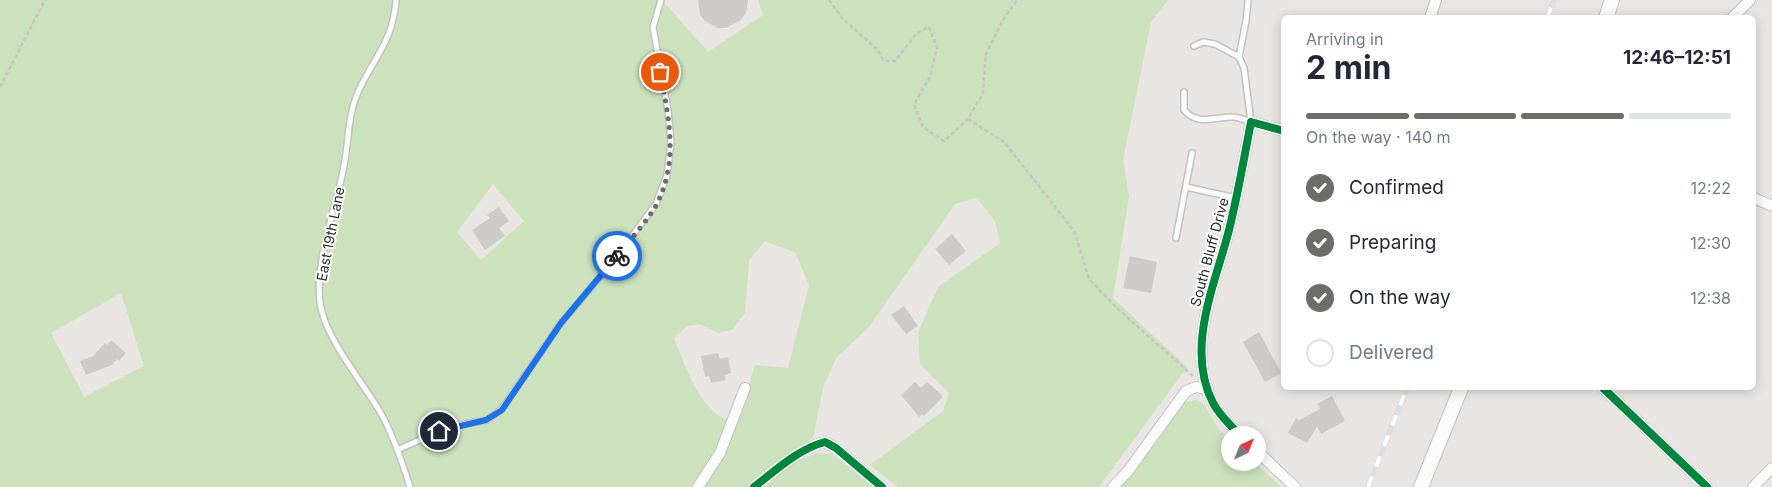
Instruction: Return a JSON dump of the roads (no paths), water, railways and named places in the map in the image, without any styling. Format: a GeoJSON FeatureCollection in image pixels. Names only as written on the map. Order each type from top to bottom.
{"type":"FeatureCollection","features":[{"type":"Feature","properties":{"kind":"main road"},"geometry":{"type":"LineString","coordinates":[[1607,15],[1612,0]]}},
{"type":"Feature","properties":{"kind":"main road"},"geometry":{"type":"LineString","coordinates":[[1421,487],[1460,390]]}},
{"type":"Feature","properties":{"kind":"street"},"geometry":{"type":"LineString","coordinates":[[1431,15],[1436,0]]}},
{"type":"Feature","properties":{"kind":"street"},"geometry":{"type":"LineString","coordinates":[[1735,15],[1750,0]]}},
{"type":"Feature","properties":{"kind":"street"},"geometry":{"type":"LineString","coordinates":[[1251,122],[1281,130]]}},
{"type":"Feature","properties":{"kind":"street","name":"South Bluff Drive"},"geometry":{"type":"LineString","coordinates":[[1231,426],[1214,404],[1201,362],[1205,312],[1236,198],[1251,122]]}},
{"type":"Feature","properties":{"kind":"street"},"geometry":{"type":"LineString","coordinates":[[1756,199],[1772,206]]}},
{"type":"Feature","properties":{"kind":"street"},"geometry":{"type":"LineString","coordinates":[[1113,487],[1128,471],[1186,391],[1196,387],[1208,389]]}},
{"type":"Feature","properties":{"kind":"street"},"geometry":{"type":"LineString","coordinates":[[698,487],[720,453],[745,388]]}},
{"type":"Feature","properties":{"kind":"street"},"geometry":{"type":"LineString","coordinates":[[1605,390],[1707,487]]}},
{"type":"Feature","properties":{"kind":"street"},"geometry":{"type":"LineString","coordinates":[[754,487],[791,459],[825,442],[836,448],[882,487]]}},
{"type":"Feature","properties":{"kind":"street"},"geometry":{"type":"LineString","coordinates":[[1266,460],[1295,487]]}},
{"type":"Feature","properties":{"kind":"street"},"geometry":{"type":"LineString","coordinates":[[1753,487],[1772,468]]}},
{"type":"Feature","properties":{"kind":"lane","name":"East 19th Lane"},"geometry":{"type":"LineString","coordinates":[[396,0],[395,16],[387,39],[359,89],[354,102],[343,169],[319,285],[320,301],[326,324],[380,412],[398,450],[410,487]]}},
{"type":"Feature","properties":{"kind":"lane"},"geometry":{"type":"LineString","coordinates":[[398,450],[449,427],[486,420],[502,410],[561,323],[612,263],[656,204],[668,175],[671,142],[668,111],[653,27],[661,0]]}},
{"type":"Feature","properties":{"kind":"lane"},"geometry":{"type":"LineString","coordinates":[[1184,92],[1184,110],[1194,118],[1211,120],[1232,117],[1251,122],[1244,68],[1239,57],[1248,0]]}},
{"type":"Feature","properties":{"kind":"lane"},"geometry":{"type":"LineString","coordinates":[[1194,46],[1204,42],[1215,44],[1239,57]]}},
{"type":"Feature","properties":{"kind":"lane"},"geometry":{"type":"LineString","coordinates":[[1176,238],[1192,153]]}},
{"type":"Feature","properties":{"kind":"lane"},"geometry":{"type":"LineString","coordinates":[[1186,187],[1236,198]]}},
{"type":"Feature","properties":{"kind":"railway"},"geometry":{"type":"LineString","coordinates":[[1548,15],[1554,0]]}},
{"type":"Feature","properties":{"kind":"railway"},"geometry":{"type":"LineString","coordinates":[[1368,487],[1406,390]]}}]}
